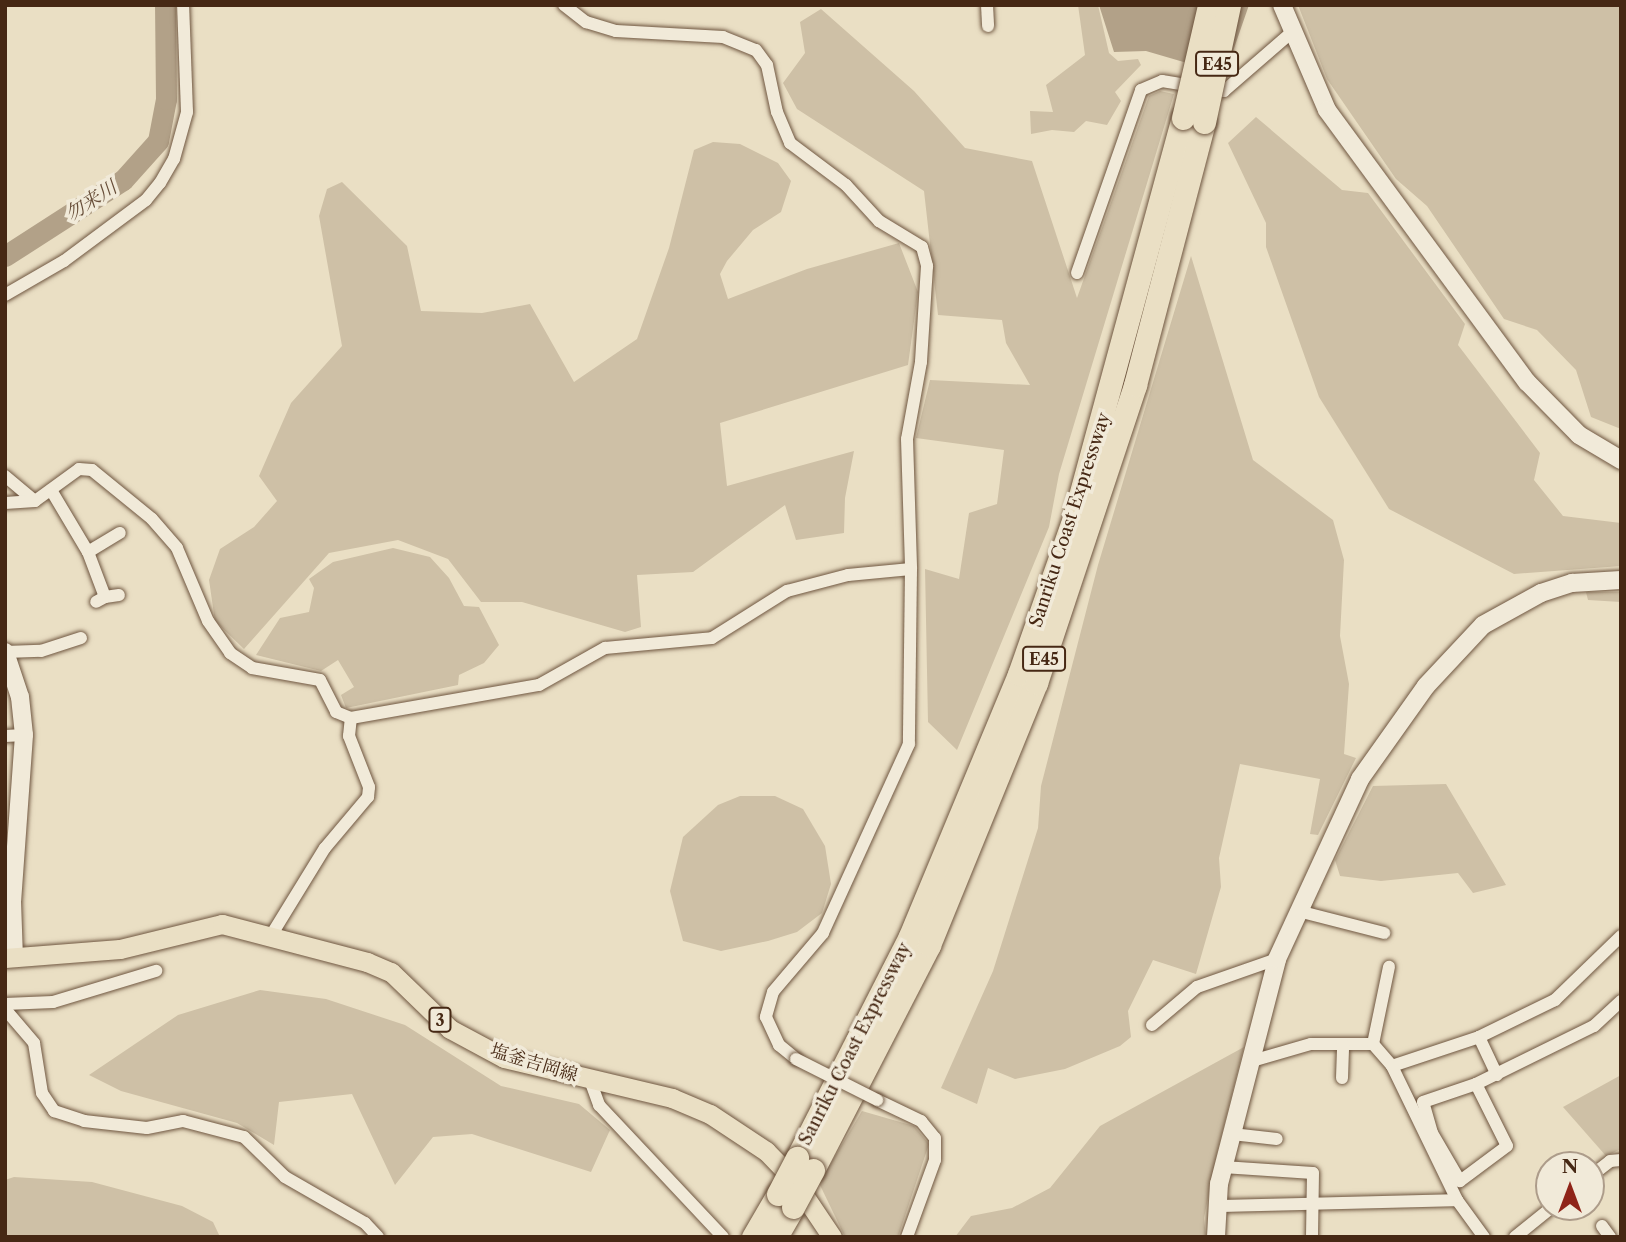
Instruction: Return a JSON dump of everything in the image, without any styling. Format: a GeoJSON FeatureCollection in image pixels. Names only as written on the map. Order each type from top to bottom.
{"type":"FeatureCollection","features":[{"type":"Feature","properties":{"kind":"highway","name":"Sanriku Coast Expressway"},"geometry":{"type":"LineString","coordinates":[[1193,120],[1209,5]]}},
{"type":"Feature","properties":{"kind":"highway","name":"Sanriku Coast Expressway"},"geometry":{"type":"LineString","coordinates":[[753,1237],[785,1200],[805,1164],[910,936],[1019,674],[1077,506],[1229,5]]}},
{"type":"Feature","properties":{"kind":"highway","name":"Sanriku Coast Expressway"},"geometry":{"type":"LineString","coordinates":[[776,1237],[785,1200]]}},
{"type":"Feature","properties":{"kind":"main road","name":"塩釜吉岡線"},"geometry":{"type":"LineString","coordinates":[[10,958],[120,949],[204,926],[246,927],[391,972],[450,1029],[477,1046],[504,1058],[672,1098],[737,1130],[793,1179],[832,1237]]}},
{"type":"Feature","properties":{"kind":"street"},"geometry":{"type":"LineString","coordinates":[[5,295],[64,261],[146,200],[160,184],[174,159],[187,112],[183,5]]}},
{"type":"Feature","properties":{"kind":"street"},"geometry":{"type":"LineString","coordinates":[[564,5],[586,22],[616,31],[723,37],[756,50],[767,65],[776,112],[790,143],[846,185],[879,221],[922,247],[926,288],[920,362],[907,439],[911,569],[909,744],[823,933],[773,992],[766,1017],[779,1045],[796,1059],[921,1121],[935,1138],[935,1160],[907,1237]]}},
{"type":"Feature","properties":{"kind":"street"},"geometry":{"type":"LineString","coordinates":[[987,5],[988,26]]}},
{"type":"Feature","properties":{"kind":"street"},"geometry":{"type":"LineString","coordinates":[[1282,5],[1327,110],[1527,382],[1579,435],[1621,460]]}},
{"type":"Feature","properties":{"kind":"street"},"geometry":{"type":"LineString","coordinates":[[1077,273],[1141,90],[1161,81],[1224,91],[1292,33]]}},
{"type":"Feature","properties":{"kind":"street"},"geometry":{"type":"LineString","coordinates":[[5,503],[35,501],[79,469],[92,470],[152,519],[177,548],[208,621],[230,653],[252,668],[320,680],[336,712],[352,718],[539,685],[605,648],[712,638],[788,591],[848,575],[911,569]]}},
{"type":"Feature","properties":{"kind":"street"},"geometry":{"type":"LineString","coordinates":[[5,476],[35,501]]}},
{"type":"Feature","properties":{"kind":"street"},"geometry":{"type":"LineString","coordinates":[[51,490],[88,552],[101,599],[119,595]]}},
{"type":"Feature","properties":{"kind":"street"},"geometry":{"type":"LineString","coordinates":[[88,552],[120,533]]}},
{"type":"Feature","properties":{"kind":"street"},"geometry":{"type":"LineString","coordinates":[[1216,1237],[1223,1167],[1277,959],[1360,779],[1384,741],[1461,645],[1507,609],[1541,593],[1572,583],[1621,580]]}},
{"type":"Feature","properties":{"kind":"street"},"geometry":{"type":"LineString","coordinates":[[10,958],[24,735],[13,697],[5,652],[41,651],[82,638]]}},
{"type":"Feature","properties":{"kind":"street"},"geometry":{"type":"LineString","coordinates":[[272,934],[325,848],[368,797],[369,786],[349,736],[352,718]]}},
{"type":"Feature","properties":{"kind":"street"},"geometry":{"type":"LineString","coordinates":[[5,736],[24,735]]}},
{"type":"Feature","properties":{"kind":"street"},"geometry":{"type":"LineString","coordinates":[[1298,911],[1384,933]]}},
{"type":"Feature","properties":{"kind":"street"},"geometry":{"type":"LineString","coordinates":[[1392,1066],[1479,1037],[1555,1000],[1621,936]]}},
{"type":"Feature","properties":{"kind":"street"},"geometry":{"type":"LineString","coordinates":[[1152,1025],[1197,987],[1277,959]]}},
{"type":"Feature","properties":{"kind":"street"},"geometry":{"type":"LineString","coordinates":[[1373,1044],[1389,967]]}},
{"type":"Feature","properties":{"kind":"street"},"geometry":{"type":"LineString","coordinates":[[5,1003],[53,1002],[156,971]]}},
{"type":"Feature","properties":{"kind":"street"},"geometry":{"type":"LineString","coordinates":[[1476,1084],[1507,1146],[1460,1181],[1432,1133],[1423,1102],[1497,1075],[1594,1026],[1621,1002]]}},
{"type":"Feature","properties":{"kind":"street"},"geometry":{"type":"LineString","coordinates":[[5,1009],[34,1044],[42,1093],[54,1111],[76,1119],[121,1126],[147,1128],[183,1121],[244,1137],[285,1177],[365,1223],[377,1237]]}},
{"type":"Feature","properties":{"kind":"street"},"geometry":{"type":"LineString","coordinates":[[1479,1037],[1497,1075]]}},
{"type":"Feature","properties":{"kind":"street"},"geometry":{"type":"LineString","coordinates":[[1252,1061],[1311,1044],[1373,1044],[1392,1066],[1457,1200],[1484,1237]]}},
{"type":"Feature","properties":{"kind":"street"},"geometry":{"type":"LineString","coordinates":[[1342,1078],[1343,1044]]}},
{"type":"Feature","properties":{"kind":"street"},"geometry":{"type":"LineString","coordinates":[[590,1080],[599,1105],[723,1237]]}},
{"type":"Feature","properties":{"kind":"street"},"geometry":{"type":"LineString","coordinates":[[1232,1134],[1277,1139]]}},
{"type":"Feature","properties":{"kind":"street"},"geometry":{"type":"LineString","coordinates":[[1223,1167],[1313,1173],[1312,1237]]}},
{"type":"Feature","properties":{"kind":"street"},"geometry":{"type":"LineString","coordinates":[[1217,1206],[1457,1200]]}},
{"type":"Feature","properties":{"kind":"street"},"geometry":{"type":"LineString","coordinates":[[1515,1237],[1535,1221]]}},
{"type":"Feature","properties":{"kind":"shaded area"},"geometry":{"type":"Polygon","coordinates":[[[1078,5],[1098,5],[1109,53],[1118,61],[1138,59],[1141,65],[1115,92],[1121,101],[1107,125],[1086,121],[1074,132],[1052,130],[1031,134],[1030,111],[1053,112],[1046,85],[1085,55],[1078,5]]]}},
{"type":"Feature","properties":{"kind":"shaded area"},"geometry":{"type":"Polygon","coordinates":[[[1099,5],[1249,5],[1232,54],[1187,63],[1146,51],[1114,52],[1099,5]]]}},
{"type":"Feature","properties":{"kind":"shaded area"},"geometry":{"type":"Polygon","coordinates":[[[1298,5],[1621,5],[1621,429],[1591,417],[1576,370],[1537,330],[1504,319],[1427,206],[1396,179],[1327,79],[1298,5]]]}},
{"type":"Feature","properties":{"kind":"shaded area"},"geometry":{"type":"Polygon","coordinates":[[[821,9],[914,91],[965,148],[1032,161],[1077,298],[1149,96],[1160,91],[1174,94],[1059,474],[1049,527],[957,750],[928,722],[925,569],[959,579],[969,513],[997,504],[1004,450],[916,438],[930,380],[1030,385],[1006,343],[1002,320],[938,315],[924,191],[797,109],[783,83],[805,53],[800,22],[821,9]]]}},
{"type":"Feature","properties":{"kind":"shaded area"},"geometry":{"type":"Polygon","coordinates":[[[1256,117],[1342,190],[1368,193],[1465,324],[1458,345],[1540,453],[1534,480],[1563,516],[1621,523],[1621,566],[1514,574],[1389,509],[1319,397],[1266,247],[1266,223],[1228,143],[1256,117]]]}},
{"type":"Feature","properties":{"kind":"shaded area"},"geometry":{"type":"Polygon","coordinates":[[[713,142],[740,144],[778,163],[791,181],[781,212],[753,230],[727,261],[720,274],[728,299],[807,269],[899,243],[918,292],[908,365],[720,423],[727,486],[854,451],[845,498],[844,533],[796,540],[785,505],[693,572],[637,575],[641,627],[625,632],[522,602],[481,602],[448,559],[398,540],[329,553],[244,649],[215,621],[209,580],[220,549],[254,527],[277,501],[259,476],[291,403],[342,346],[319,216],[327,189],[342,182],[407,246],[421,311],[482,313],[530,304],[574,382],[637,339],[669,248],[694,150],[713,142]]]}},
{"type":"Feature","properties":{"kind":"shaded area"},"geometry":{"type":"Polygon","coordinates":[[[1191,256],[1253,460],[1333,520],[1344,560],[1340,636],[1349,684],[1344,754],[1356,758],[1318,835],[1310,834],[1320,779],[1240,764],[1219,858],[1221,887],[1196,974],[1153,960],[1128,1011],[1131,1037],[1120,1046],[1065,1069],[1015,1079],[988,1068],[977,1104],[941,1088],[993,971],[1038,828],[1041,786],[1098,565],[1191,256]]]}},
{"type":"Feature","properties":{"kind":"shaded area"},"geometry":{"type":"Polygon","coordinates":[[[393,548],[430,557],[449,578],[464,606],[479,607],[499,645],[484,663],[459,675],[458,685],[346,708],[341,695],[354,687],[338,660],[321,671],[256,655],[280,618],[309,612],[314,588],[309,579],[333,562],[393,548]]]}},
{"type":"Feature","properties":{"kind":"shaded area"},"geometry":{"type":"Polygon","coordinates":[[[1586,592],[1621,592],[1621,602],[1588,600],[1586,592]]]}},
{"type":"Feature","properties":{"kind":"shaded area"},"geometry":{"type":"Polygon","coordinates":[[[1446,784],[1506,885],[1473,893],[1458,873],[1381,881],[1340,876],[1335,860],[1373,786],[1446,784]]]}},
{"type":"Feature","properties":{"kind":"shaded area"},"geometry":{"type":"Polygon","coordinates":[[[740,796],[775,796],[803,809],[825,846],[831,884],[822,913],[797,932],[721,951],[683,941],[670,891],[683,837],[718,805],[740,796]]]}},
{"type":"Feature","properties":{"kind":"shaded area"},"geometry":{"type":"Polygon","coordinates":[[[260,990],[326,999],[405,1025],[501,1086],[579,1104],[610,1130],[591,1172],[472,1134],[433,1137],[395,1185],[352,1094],[279,1102],[274,1145],[237,1123],[121,1091],[89,1075],[178,1015],[260,990]]]}},
{"type":"Feature","properties":{"kind":"shaded area"},"geometry":{"type":"Polygon","coordinates":[[[1244,1047],[1217,1153],[1204,1218],[1206,1237],[955,1237],[971,1216],[1012,1208],[1050,1188],[1100,1126],[1244,1047]]]}},
{"type":"Feature","properties":{"kind":"shaded area"},"geometry":{"type":"Polygon","coordinates":[[[1621,1075],[1621,1149],[1606,1156],[1605,1151],[1602,1151],[1563,1107],[1621,1075]]]}},
{"type":"Feature","properties":{"kind":"shaded area"},"geometry":{"type":"Polygon","coordinates":[[[862,1111],[914,1126],[929,1144],[898,1237],[845,1237],[819,1183],[862,1111]]]}},
{"type":"Feature","properties":{"kind":"shaded area"},"geometry":{"type":"Polygon","coordinates":[[[14,1177],[92,1182],[182,1206],[213,1222],[220,1237],[5,1237],[5,1180],[14,1177]]]}},
{"type":"Feature","properties":{"kind":"waterway","name":"勿来川"},"geometry":{"type":"LineString","coordinates":[[5,256],[123,180],[158,141],[166,99],[165,5]]}}]}
